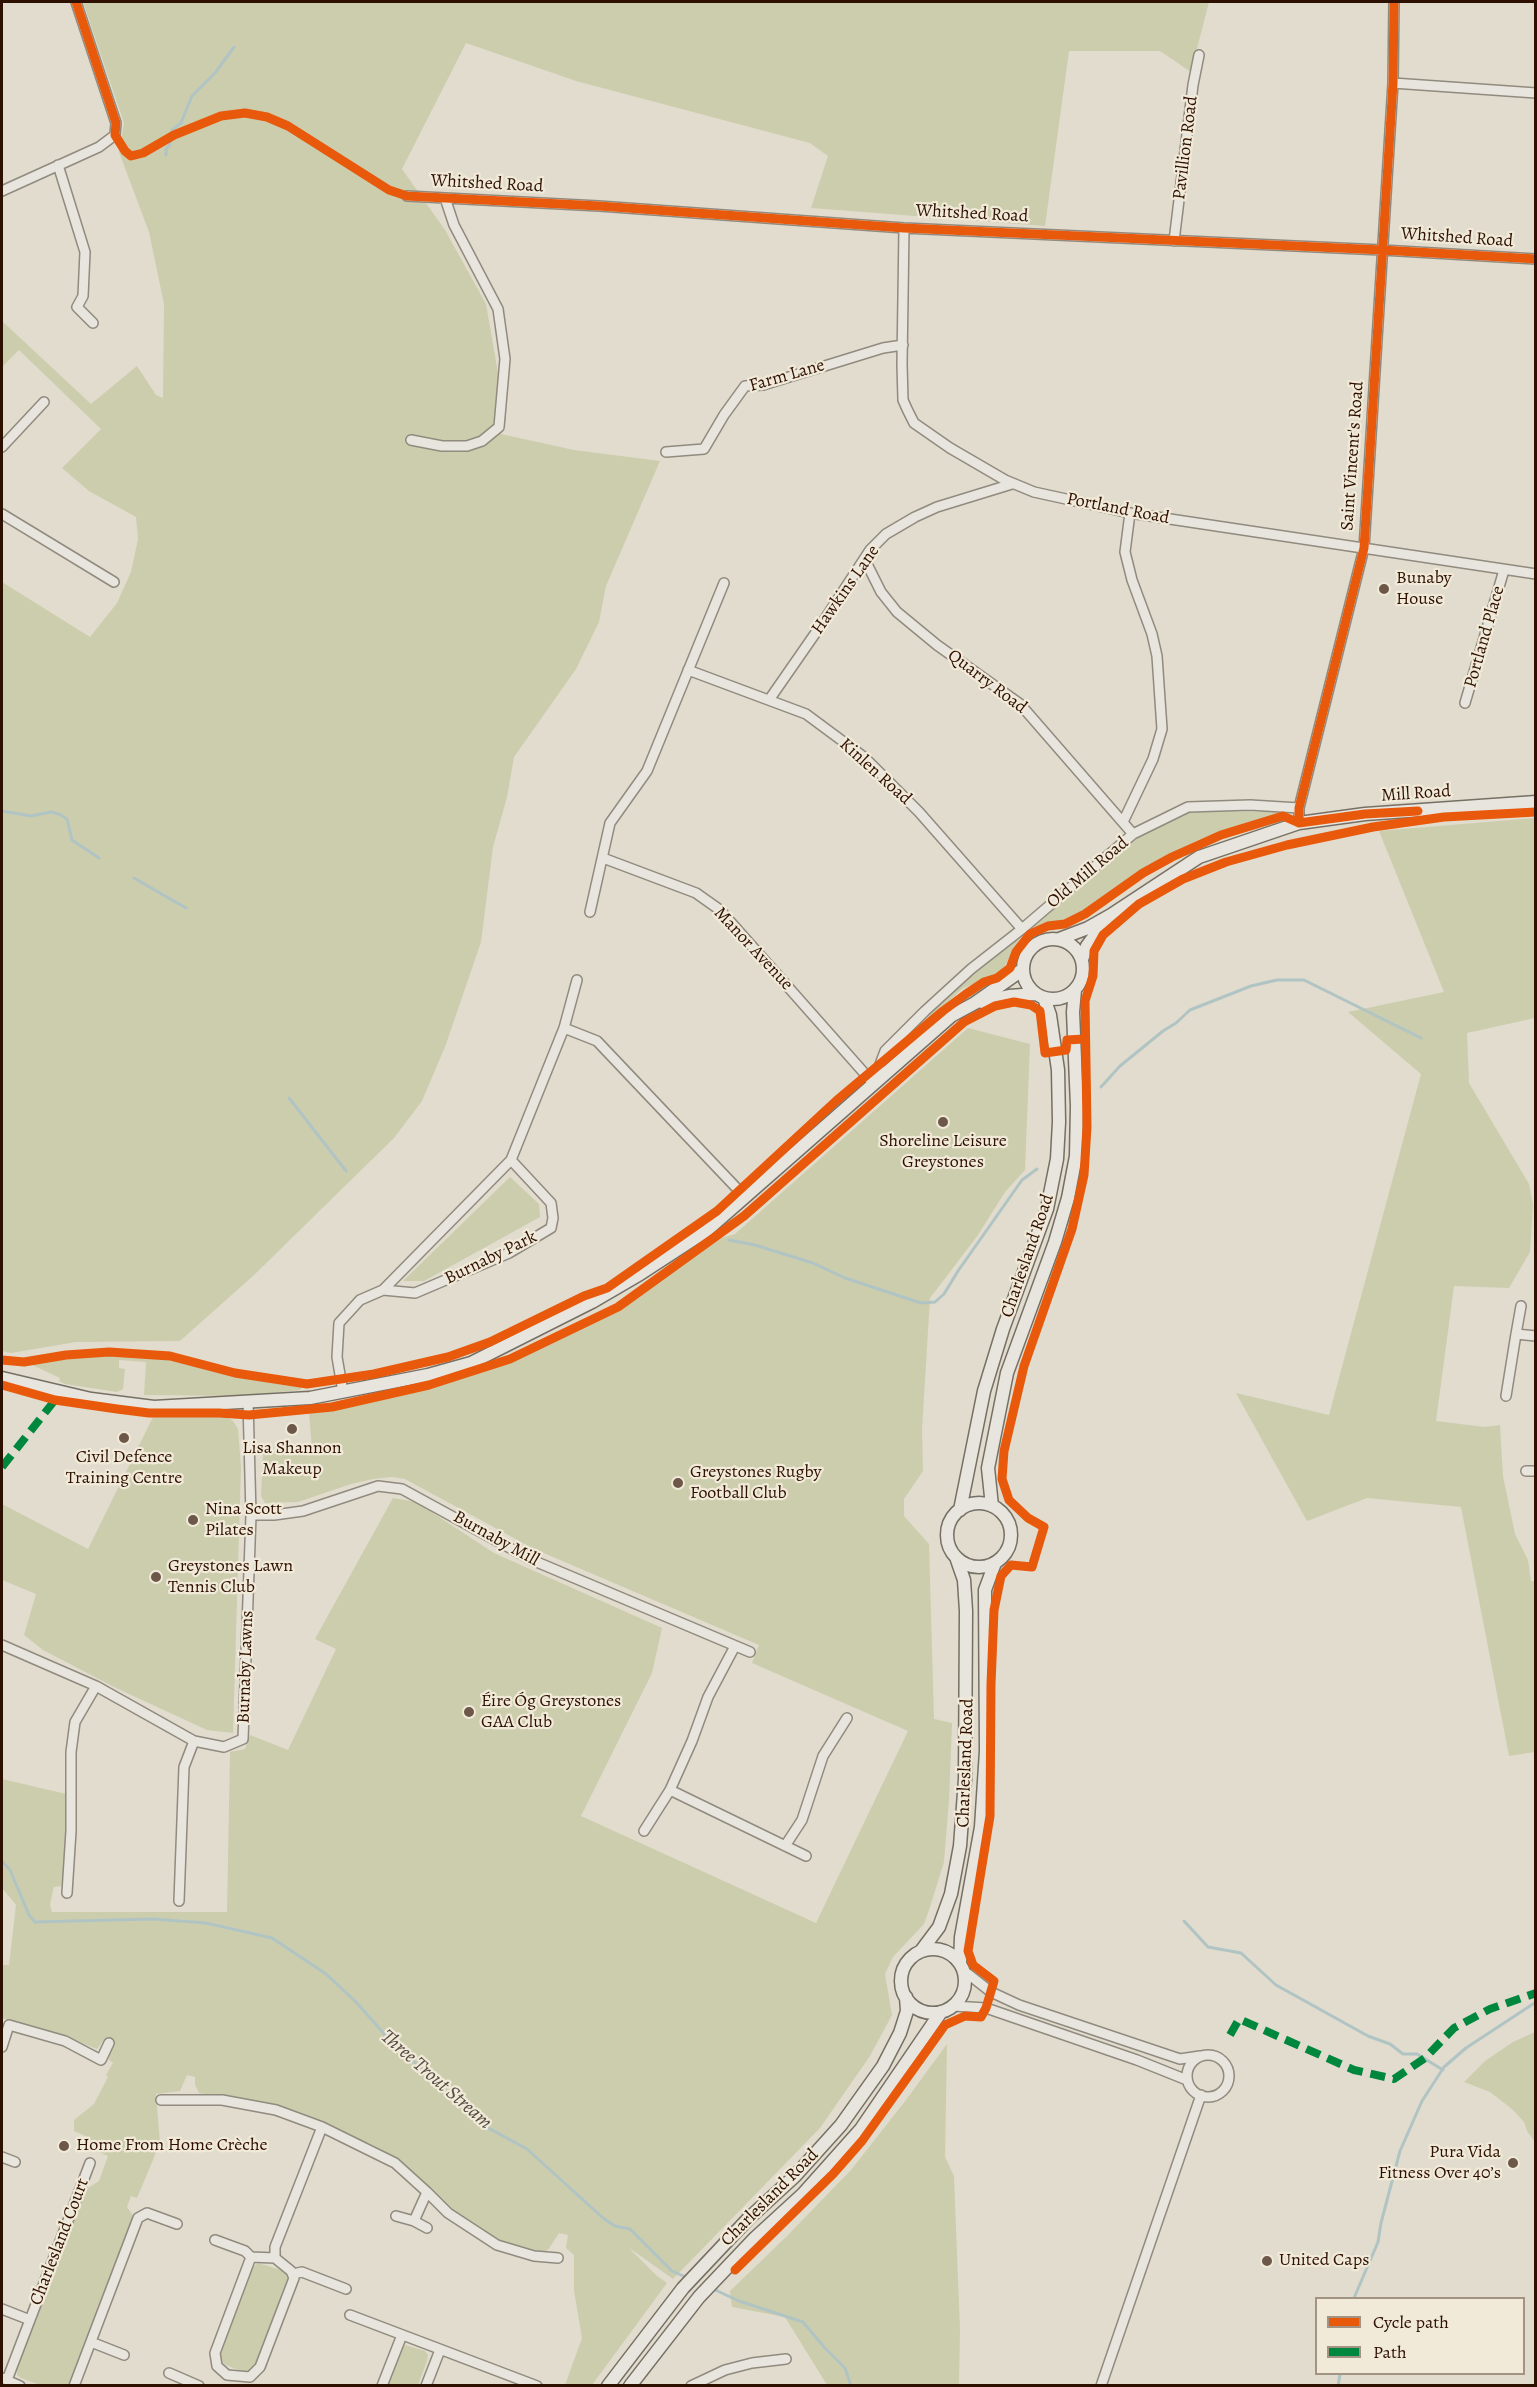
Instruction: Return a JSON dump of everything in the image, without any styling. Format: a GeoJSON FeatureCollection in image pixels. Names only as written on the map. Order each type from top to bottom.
{"type":"FeatureCollection","features":[{"type":"Feature","properties":{"kind":"main road","name":"Mill Road"},"geometry":{"type":"LineString","coordinates":[[1059,939],[1088,928],[1111,915],[1199,857],[1299,823],[1365,814],[1536,802]]}},
{"type":"Feature","properties":{"kind":"main road","name":"Mill Road"},"geometry":{"type":"LineString","coordinates":[[1082,959],[1087,946],[1111,915]]}},
{"type":"Feature","properties":{"kind":"main road"},"geometry":{"type":"LineString","coordinates":[[975,1003],[1009,996],[1040,996],[1058,999],[1068,996],[1075,990],[1083,973],[1082,959],[1072,945],[1059,939],[1042,940],[1030,949],[1023,960],[1022,970],[1028,987],[1040,996]]}},
{"type":"Feature","properties":{"kind":"main road"},"geometry":{"type":"LineString","coordinates":[[2,1378],[91,1399],[154,1407],[310,1398],[428,1375],[471,1363],[560,1319],[640,1274],[706,1231],[951,1016],[975,1003],[1022,970]]}},
{"type":"Feature","properties":{"kind":"main road","name":"Charlesland Road"},"geometry":{"type":"LineString","coordinates":[[992,1506],[988,1468],[1007,1373],[1055,1242],[1068,1198],[1076,1156],[1077,1106],[1073,1012],[1075,990]]}},
{"type":"Feature","properties":{"kind":"main road","name":"Charlesland Road"},"geometry":{"type":"LineString","coordinates":[[960,1510],[984,1391],[1003,1329],[1047,1209],[1057,1159],[1058,1070],[1050,1015],[1040,996]]}},
{"type":"Feature","properties":{"kind":"main road"},"geometry":{"type":"LineString","coordinates":[[977,1503],[992,1506],[1006,1517],[1011,1531],[1009,1547],[1005,1555],[994,1563],[977,1567],[966,1564],[956,1557],[948,1544],[948,1529],[954,1515],[960,1510],[977,1503]]}},
{"type":"Feature","properties":{"kind":"main road","name":"Charlesland Road"},"geometry":{"type":"LineString","coordinates":[[921,1952],[939,1927],[947,1905],[960,1846],[965,1779],[966,1611],[964,1580],[956,1557]]}},
{"type":"Feature","properties":{"kind":"main road","name":"Charlesland Road"},"geometry":{"type":"LineString","coordinates":[[962,1967],[961,1937],[981,1827],[986,1752],[985,1590],[994,1563]]}},
{"type":"Feature","properties":{"kind":"main road"},"geometry":{"type":"LineString","coordinates":[[935,1949],[943,1951],[956,1958],[962,1967],[965,1984],[954,2006],[941,2012],[927,2012],[920,2010],[906,1997],[902,1981],[903,1971],[908,1962],[921,1952],[935,1949]]}},
{"type":"Feature","properties":{"kind":"main road","name":"Charlesland Road"},"geometry":{"type":"LineString","coordinates":[[608,2385],[683,2288],[708,2260],[795,2176],[841,2125],[883,2066],[907,2012],[906,1997]]}},
{"type":"Feature","properties":{"kind":"main road","name":"Charlesland Road"},"geometry":{"type":"LineString","coordinates":[[630,2385],[699,2297],[802,2194],[861,2128],[941,2012]]}},
{"type":"Feature","properties":{"kind":"street"},"geometry":{"type":"LineString","coordinates":[[2,192],[99,147],[115,135],[116,123],[76,2]]}},
{"type":"Feature","properties":{"kind":"street","name":"Saint Vincent's Road"},"geometry":{"type":"LineString","coordinates":[[1299,823],[1299,808],[1364,548],[1393,83],[1394,2]]}},
{"type":"Feature","properties":{"kind":"street","name":"Pavillion Road"},"geometry":{"type":"LineString","coordinates":[[1174,241],[1193,85],[1199,55]]}},
{"type":"Feature","properties":{"kind":"street"},"geometry":{"type":"LineString","coordinates":[[1393,83],[1536,93]]}},
{"type":"Feature","properties":{"kind":"street"},"geometry":{"type":"LineString","coordinates":[[58,165],[85,252],[83,296],[77,307],[93,323]]}},
{"type":"Feature","properties":{"kind":"street","name":"Whitshed Road"},"geometry":{"type":"LineString","coordinates":[[407,196],[621,207],[904,228],[1536,259]]}},
{"type":"Feature","properties":{"kind":"street","name":"Whitshed Road"},"geometry":{"type":"LineString","coordinates":[[411,440],[442,446],[467,446],[482,441],[498,427],[505,360],[498,309],[454,225],[445,198]]}},
{"type":"Feature","properties":{"kind":"street","name":"Portland Road"},"geometry":{"type":"LineString","coordinates":[[904,228],[903,400],[914,423],[950,448],[1012,484],[1034,492],[1130,513],[1536,574]]}},
{"type":"Feature","properties":{"kind":"street","name":"Farm Lane"},"geometry":{"type":"LineString","coordinates":[[666,452],[704,449],[745,386],[763,385],[883,348],[903,345]]}},
{"type":"Feature","properties":{"kind":"street"},"geometry":{"type":"LineString","coordinates":[[2,447],[44,402]]}},
{"type":"Feature","properties":{"kind":"street","name":"Hawkins Lane"},"geometry":{"type":"LineString","coordinates":[[769,700],[870,550],[886,534],[938,507],[1012,484]]}},
{"type":"Feature","properties":{"kind":"street"},"geometry":{"type":"LineString","coordinates":[[1123,822],[1153,759],[1162,729],[1157,656],[1125,552],[1130,513]]}},
{"type":"Feature","properties":{"kind":"street"},"geometry":{"type":"LineString","coordinates":[[2,514],[114,582]]}},
{"type":"Feature","properties":{"kind":"street","name":"Quarry Road"},"geometry":{"type":"LineString","coordinates":[[865,560],[881,592],[897,612],[938,645],[1020,704],[1133,834]]}},
{"type":"Feature","properties":{"kind":"street","name":"Portland Place"},"geometry":{"type":"LineString","coordinates":[[1465,703],[1504,570]]}},
{"type":"Feature","properties":{"kind":"street"},"geometry":{"type":"LineString","coordinates":[[590,912],[610,823],[647,771],[723,583]]}},
{"type":"Feature","properties":{"kind":"street","name":"Kinlen Road"},"geometry":{"type":"LineString","coordinates":[[688,670],[806,714],[864,757],[919,812],[1022,929]]}},
{"type":"Feature","properties":{"kind":"street","name":"Old Mill Road"},"geometry":{"type":"LineString","coordinates":[[873,1083],[885,1051],[971,969],[1022,929],[1133,834],[1188,807],[1250,805],[1299,808]]}},
{"type":"Feature","properties":{"kind":"street","name":"Manor Avenue"},"geometry":{"type":"LineString","coordinates":[[603,858],[696,893],[720,910],[873,1083]]}},
{"type":"Feature","properties":{"kind":"street"},"geometry":{"type":"LineString","coordinates":[[343,1392],[337,1357],[339,1323],[360,1300],[383,1290],[511,1160],[564,1028],[577,980]]}},
{"type":"Feature","properties":{"kind":"street"},"geometry":{"type":"LineString","coordinates":[[564,1028],[597,1041],[745,1197]]}},
{"type":"Feature","properties":{"kind":"street","name":"Burnaby Park"},"geometry":{"type":"LineString","coordinates":[[383,1290],[415,1293],[509,1253],[551,1228],[554,1218],[551,1203],[511,1160]]}},
{"type":"Feature","properties":{"kind":"street"},"geometry":{"type":"LineString","coordinates":[[1506,1396],[1521,1306]]}},
{"type":"Feature","properties":{"kind":"street"},"geometry":{"type":"LineString","coordinates":[[1515,1334],[1536,1336]]}},
{"type":"Feature","properties":{"kind":"street","name":"Burnaby Lawns"},"geometry":{"type":"LineString","coordinates":[[2,1645],[96,1686],[194,1741],[224,1747],[243,1739],[251,1515],[248,1401]]}},
{"type":"Feature","properties":{"kind":"street","name":"Burnaby Mill"},"geometry":{"type":"LineString","coordinates":[[251,1515],[303,1511],[378,1486],[402,1488],[532,1560],[750,1653]]}},
{"type":"Feature","properties":{"kind":"street"},"geometry":{"type":"LineString","coordinates":[[644,1831],[670,1790],[692,1742],[708,1697],[735,1646]]}},
{"type":"Feature","properties":{"kind":"street"},"geometry":{"type":"LineString","coordinates":[[67,1893],[71,1831],[71,1752],[75,1722],[96,1686]]}},
{"type":"Feature","properties":{"kind":"street"},"geometry":{"type":"LineString","coordinates":[[785,1846],[802,1820],[823,1755],[847,1718]]}},
{"type":"Feature","properties":{"kind":"street"},"geometry":{"type":"LineString","coordinates":[[179,1901],[184,1767],[194,1741]]}},
{"type":"Feature","properties":{"kind":"street"},"geometry":{"type":"LineString","coordinates":[[670,1790],[806,1856]]}},
{"type":"Feature","properties":{"kind":"street"},"geometry":{"type":"LineString","coordinates":[[962,1967],[991,1992],[1019,2004],[1180,2059],[1200,2056],[1207,2055],[1220,2058],[1227,2069],[1228,2081],[1220,2092],[1208,2097],[1201,2096],[1192,2090],[1187,2080],[1189,2066],[1200,2056]]}},
{"type":"Feature","properties":{"kind":"street"},"geometry":{"type":"LineString","coordinates":[[954,2006],[986,2008],[1137,2060],[1187,2080]]}},
{"type":"Feature","properties":{"kind":"street"},"geometry":{"type":"LineString","coordinates":[[2,2047],[5,2024],[65,2041],[101,2060],[110,2043]]}},
{"type":"Feature","properties":{"kind":"street"},"geometry":{"type":"LineString","coordinates":[[1101,2385],[1201,2096]]}},
{"type":"Feature","properties":{"kind":"street"},"geometry":{"type":"LineString","coordinates":[[161,2100],[222,2100],[276,2110],[322,2127],[395,2163],[448,2213],[497,2246],[534,2256],[558,2258]]}},
{"type":"Feature","properties":{"kind":"street"},"geometry":{"type":"LineString","coordinates":[[275,2258],[275,2247],[322,2127]]}},
{"type":"Feature","properties":{"kind":"street"},"geometry":{"type":"LineString","coordinates":[[2,2157],[15,2162]]}},
{"type":"Feature","properties":{"kind":"street","name":"Charlesland Court"},"geometry":{"type":"LineString","coordinates":[[20,2385],[4,2379],[30,2320],[90,2163]]}},
{"type":"Feature","properties":{"kind":"street"},"geometry":{"type":"LineString","coordinates":[[414,2221],[427,2192]]}},
{"type":"Feature","properties":{"kind":"street"},"geometry":{"type":"LineString","coordinates":[[74,2385],[138,2218],[147,2213],[177,2224]]}},
{"type":"Feature","properties":{"kind":"street"},"geometry":{"type":"LineString","coordinates":[[396,2216],[414,2221],[427,2228]]}},
{"type":"Feature","properties":{"kind":"street"},"geometry":{"type":"LineString","coordinates":[[215,2240],[245,2251],[252,2257],[275,2258],[293,2274],[294,2278],[260,2367],[250,2377],[227,2375],[217,2366],[215,2353],[252,2257]]}},
{"type":"Feature","properties":{"kind":"street"},"geometry":{"type":"LineString","coordinates":[[293,2274],[302,2272],[346,2289]]}},
{"type":"Feature","properties":{"kind":"street","name":"Charlesland Court"},"geometry":{"type":"LineString","coordinates":[[2,2309],[30,2320]]}},
{"type":"Feature","properties":{"kind":"street"},"geometry":{"type":"LineString","coordinates":[[350,2315],[537,2385]]}},
{"type":"Feature","properties":{"kind":"street"},"geometry":{"type":"LineString","coordinates":[[382,2385],[402,2335]]}},
{"type":"Feature","properties":{"kind":"street"},"geometry":{"type":"LineString","coordinates":[[91,2342],[124,2355]]}},
{"type":"Feature","properties":{"kind":"street"},"geometry":{"type":"LineString","coordinates":[[426,2385],[440,2349]]}},
{"type":"Feature","properties":{"kind":"street"},"geometry":{"type":"LineString","coordinates":[[691,2385],[725,2370],[752,2363],[786,2359]]}},
{"type":"Feature","properties":{"kind":"street"},"geometry":{"type":"LineString","coordinates":[[169,2373],[200,2385]]}},
{"type":"Feature","properties":{"kind":"street"},"geometry":{"type":"LineString","coordinates":[[223,2385],[227,2375]]}},
{"type":"Feature","properties":{"kind":"green space"},"geometry":{"type":"Polygon","coordinates":[[[83,2],[1209,2],[1191,72],[1160,51],[1069,51],[1045,226],[811,208],[828,156],[810,143],[576,81],[466,43],[402,169],[445,230],[486,304],[506,419],[501,434],[574,450],[660,461],[606,586],[599,622],[576,669],[514,757],[507,797],[493,847],[481,942],[445,1047],[422,1101],[394,1138],[254,1275],[180,1341],[76,1342],[11,1353],[2,1351],[2,582],[90,637],[117,603],[131,572],[138,539],[136,517],[89,491],[62,468],[101,429],[19,350],[2,367],[2,321],[91,404],[137,366],[156,395],[163,398],[164,304],[149,232],[119,152],[124,123],[83,2]]]}},
{"type":"Feature","properties":{"kind":"green space"},"geometry":{"type":"Polygon","coordinates":[[[1189,811],[1278,812],[1275,815],[1201,839],[1148,865],[1075,916],[1032,928],[1021,936],[1002,971],[962,989],[900,1046],[898,1044],[921,1018],[1127,845],[1156,825],[1189,811]]]}},
{"type":"Feature","properties":{"kind":"green space"},"geometry":{"type":"Polygon","coordinates":[[[1535,818],[1535,1018],[1467,1033],[1469,1083],[1529,1184],[1533,1205],[1530,1252],[1509,1288],[1454,1286],[1436,1421],[1485,1427],[1500,1425],[1503,1476],[1515,1534],[1528,1560],[1531,1581],[1535,1581],[1535,1752],[1509,1756],[1461,1507],[1367,1498],[1307,1521],[1236,1393],[1329,1415],[1421,1074],[1348,1012],[1444,992],[1379,831],[1535,818]]]}},
{"type":"Feature","properties":{"kind":"green space"},"geometry":{"type":"Polygon","coordinates":[[[968,1028],[1030,1044],[1025,1170],[1005,1192],[978,1235],[930,1298],[922,1430],[923,1471],[904,1499],[904,1516],[929,1544],[934,1719],[952,1723],[944,1862],[924,1924],[893,1957],[885,1974],[892,2015],[870,2056],[820,2128],[673,2279],[628,2247],[667,2283],[592,2385],[565,2385],[582,2338],[574,2291],[574,2255],[566,2248],[568,2235],[559,2233],[548,2250],[540,2253],[496,2240],[452,2211],[417,2175],[397,2159],[373,2145],[289,2110],[268,2104],[199,2093],[195,2085],[195,2077],[187,2075],[180,2091],[156,2094],[160,2143],[137,2198],[131,2196],[127,2207],[132,2214],[132,2220],[68,2385],[40,2385],[21,2378],[17,2375],[17,2368],[85,2190],[99,2181],[108,2156],[89,2148],[91,2141],[88,2137],[74,2131],[74,2120],[94,2104],[108,2077],[106,2075],[113,2063],[108,2056],[114,2042],[106,2037],[97,2049],[62,2035],[2,2018],[2,1965],[9,1965],[16,1905],[2,1888],[2,1779],[66,1794],[66,1871],[61,1886],[54,1887],[50,1905],[52,1912],[227,1912],[230,1752],[245,1749],[250,1735],[288,1750],[336,1649],[315,1639],[393,1498],[416,1502],[494,1553],[662,1628],[652,1673],[581,1816],[816,1923],[908,1731],[752,1663],[759,1645],[532,1548],[405,1479],[392,1477],[373,1479],[298,1502],[265,1503],[261,1496],[263,1452],[312,1449],[309,1412],[331,1410],[410,1392],[517,1359],[622,1309],[715,1240],[735,1234],[968,1028]]]}},
{"type":"Feature","properties":{"kind":"green space"},"geometry":{"type":"Polygon","coordinates":[[[510,1177],[539,1204],[540,1217],[424,1281],[403,1281],[510,1177]]]}},
{"type":"Feature","properties":{"kind":"green space"},"geometry":{"type":"Polygon","coordinates":[[[118,1355],[181,1360],[277,1384],[301,1387],[301,1390],[241,1396],[144,1395],[146,1362],[119,1360],[119,1368],[125,1369],[123,1389],[117,1392],[65,1384],[59,1381],[60,1378],[30,1364],[118,1355]]]}},
{"type":"Feature","properties":{"kind":"green space","name":"Greystones Lawn Tennis Club"},"geometry":{"type":"Polygon","coordinates":[[[225,1416],[233,1421],[238,1429],[241,1467],[233,1733],[207,1730],[116,1688],[43,1650],[24,1635],[36,1594],[2,1580],[2,1504],[88,1549],[153,1417],[225,1416]]]}},
{"type":"Feature","properties":{"kind":"green space"},"geometry":{"type":"Polygon","coordinates":[[[1535,2032],[1535,2142],[1524,2122],[1512,2109],[1490,2092],[1464,2082],[1485,2061],[1513,2042],[1535,2032]]]}},
{"type":"Feature","properties":{"kind":"green space"},"geometry":{"type":"Polygon","coordinates":[[[947,2044],[945,2157],[954,2176],[960,2330],[959,2385],[827,2385],[785,2317],[732,2307],[730,2291],[851,2170],[947,2044]]]}},
{"type":"Feature","properties":{"kind":"green space"},"geometry":{"type":"Polygon","coordinates":[[[258,2263],[284,2271],[288,2276],[255,2368],[244,2372],[226,2365],[220,2360],[219,2354],[253,2267],[258,2263]]]}},
{"type":"Feature","properties":{"kind":"green space"},"geometry":{"type":"Polygon","coordinates":[[[405,2345],[425,2351],[428,2355],[418,2385],[388,2386],[401,2348],[405,2345]]]}},
{"type":"Feature","properties":{"kind":"waterway"},"geometry":{"type":"LineString","coordinates":[[166,155],[172,130],[181,123],[192,96],[215,73],[234,47]]}},
{"type":"Feature","properties":{"kind":"waterway"},"geometry":{"type":"LineString","coordinates":[[2,811],[31,816],[51,812],[59,814],[67,819],[72,840],[99,858]]}},
{"type":"Feature","properties":{"kind":"waterway"},"geometry":{"type":"LineString","coordinates":[[134,878],[186,908]]}},
{"type":"Feature","properties":{"kind":"waterway"},"geometry":{"type":"LineString","coordinates":[[1101,1087],[1120,1066],[1190,1010],[1251,986],[1277,980],[1304,980],[1421,1038]]}},
{"type":"Feature","properties":{"kind":"waterway"},"geometry":{"type":"LineString","coordinates":[[289,1098],[346,1171]]}},
{"type":"Feature","properties":{"kind":"waterway"},"geometry":{"type":"LineString","coordinates":[[729,1240],[755,1245],[813,1263],[845,1278],[921,1303],[935,1302],[944,1294],[1022,1180],[1037,1169]]}},
{"type":"Feature","properties":{"kind":"waterway","name":"Three Trout Stream"},"geometry":{"type":"LineString","coordinates":[[2,1861],[10,1870],[29,1915],[35,1922],[153,1919],[206,1923],[272,1938],[326,1974],[356,2002],[386,2036],[481,2124],[527,2149],[603,2218],[615,2226],[630,2229],[672,2271],[688,2278]]}},
{"type":"Feature","properties":{"kind":"waterway"},"geometry":{"type":"LineString","coordinates":[[1184,1921],[1208,1947],[1241,1953],[1276,1985],[1368,2036],[1390,2044],[1403,2054],[1417,2054],[1443,2070]]}},
{"type":"Feature","properties":{"kind":"waterway","name":"Three Trout Stream"},"geometry":{"type":"LineString","coordinates":[[1354,2297],[1378,2242],[1400,2151],[1422,2101],[1444,2067],[1466,2048],[1536,2002]]}},
{"type":"Feature","properties":{"kind":"waterway","name":"Three Trout Stream"},"geometry":{"type":"LineString","coordinates":[[711,2288],[739,2301],[803,2322],[845,2368],[851,2386]]}},
{"type":"Feature","properties":{"kind":"waterway","name":"Three Trout Stream"},"geometry":{"type":"LineString","coordinates":[[1338,2386],[1340,2375]]}},
{"type":"Feature","properties":{"kind":"marked path"},"geometry":{"type":"LineString","coordinates":[[2,1467],[55,1400]]}},
{"type":"Feature","properties":{"kind":"marked path"},"geometry":{"type":"LineString","coordinates":[[1230,2035],[1239,2019],[1354,2070],[1394,2079],[1425,2058],[1454,2028],[1490,2009],[1536,1993]]}},
{"type":"Feature","properties":{"kind":"cycle path"},"geometry":{"type":"LineString","coordinates":[[76,2],[116,123],[115,135],[131,156],[143,153],[174,135],[221,116],[245,113],[267,117],[288,126],[389,190],[407,196],[599,206],[904,228],[1536,259]]}},
{"type":"Feature","properties":{"kind":"cycle path"},"geometry":{"type":"LineString","coordinates":[[1299,823],[1299,808],[1364,548],[1393,83],[1394,2]]}},
{"type":"Feature","properties":{"kind":"cycle path"},"geometry":{"type":"LineString","coordinates":[[1299,823],[1365,814],[1418,811]]}},
{"type":"Feature","properties":{"kind":"cycle path"},"geometry":{"type":"LineString","coordinates":[[735,2270],[833,2174],[862,2141],[945,2025],[965,2016],[981,2017],[994,1981],[973,1965],[968,1951],[990,1816],[994,1610],[1001,1576],[1011,1565],[1032,1567],[1044,1527],[1028,1518],[1009,1500],[1002,1479],[1004,1451],[1024,1366],[1072,1229],[1084,1175],[1087,1127],[1085,1001],[1093,976],[1094,951],[1103,935],[1139,904],[1183,879],[1226,862],[1287,845],[1373,827],[1444,817],[1536,812]]}},
{"type":"Feature","properties":{"kind":"cycle path"},"geometry":{"type":"LineString","coordinates":[[2,1360],[24,1362],[66,1355],[109,1352],[170,1356],[235,1373],[307,1384],[374,1374],[448,1357],[490,1342],[584,1296],[607,1288],[717,1211],[836,1101],[943,1011],[984,982],[997,978],[1010,968],[1016,952],[1030,934],[1048,926],[1065,924],[1085,914],[1143,873],[1221,835],[1283,816],[1299,823]]}},
{"type":"Feature","properties":{"kind":"cycle path"},"geometry":{"type":"LineString","coordinates":[[2,1385],[55,1400],[149,1413],[249,1415],[332,1407],[429,1385],[510,1359],[618,1307],[744,1216],[964,1022],[995,1006],[1014,1002],[1031,1005],[1040,1011],[1045,1053],[1066,1050],[1067,1040],[1084,1039]]}},
{"type":"Feature","properties":{"kind":"place","name":"Bunaby House"},"geometry":{"type":"Point","coordinates":[1384,589]}},
{"type":"Feature","properties":{"kind":"place","name":"Shoreline Leisure Greystones"},"geometry":{"type":"Point","coordinates":[943,1122]}},
{"type":"Feature","properties":{"kind":"place","name":"Lisa Shannon Makeup"},"geometry":{"type":"Point","coordinates":[292,1429]}},
{"type":"Feature","properties":{"kind":"place","name":"Civil Defence Training Centre"},"geometry":{"type":"Point","coordinates":[124,1438]}},
{"type":"Feature","properties":{"kind":"place","name":"Greystones Rugby Football Club"},"geometry":{"type":"Point","coordinates":[678,1483]}},
{"type":"Feature","properties":{"kind":"place","name":"Nina Scott Pilates"},"geometry":{"type":"Point","coordinates":[193,1520]}},
{"type":"Feature","properties":{"kind":"place","name":"Greystones Lawn Tennis Club"},"geometry":{"type":"Point","coordinates":[156,1577]}},
{"type":"Feature","properties":{"kind":"place","name":"Éire Óg Greystones GAA Club"},"geometry":{"type":"Point","coordinates":[469,1712]}},
{"type":"Feature","properties":{"kind":"place","name":"Home From Home Crèche"},"geometry":{"type":"Point","coordinates":[64,2146]}},
{"type":"Feature","properties":{"kind":"place","name":"Pura Vida Fitness Over 40’s"},"geometry":{"type":"Point","coordinates":[1513,2163]}},
{"type":"Feature","properties":{"kind":"place","name":"United Caps"},"geometry":{"type":"Point","coordinates":[1267,2261]}}]}
